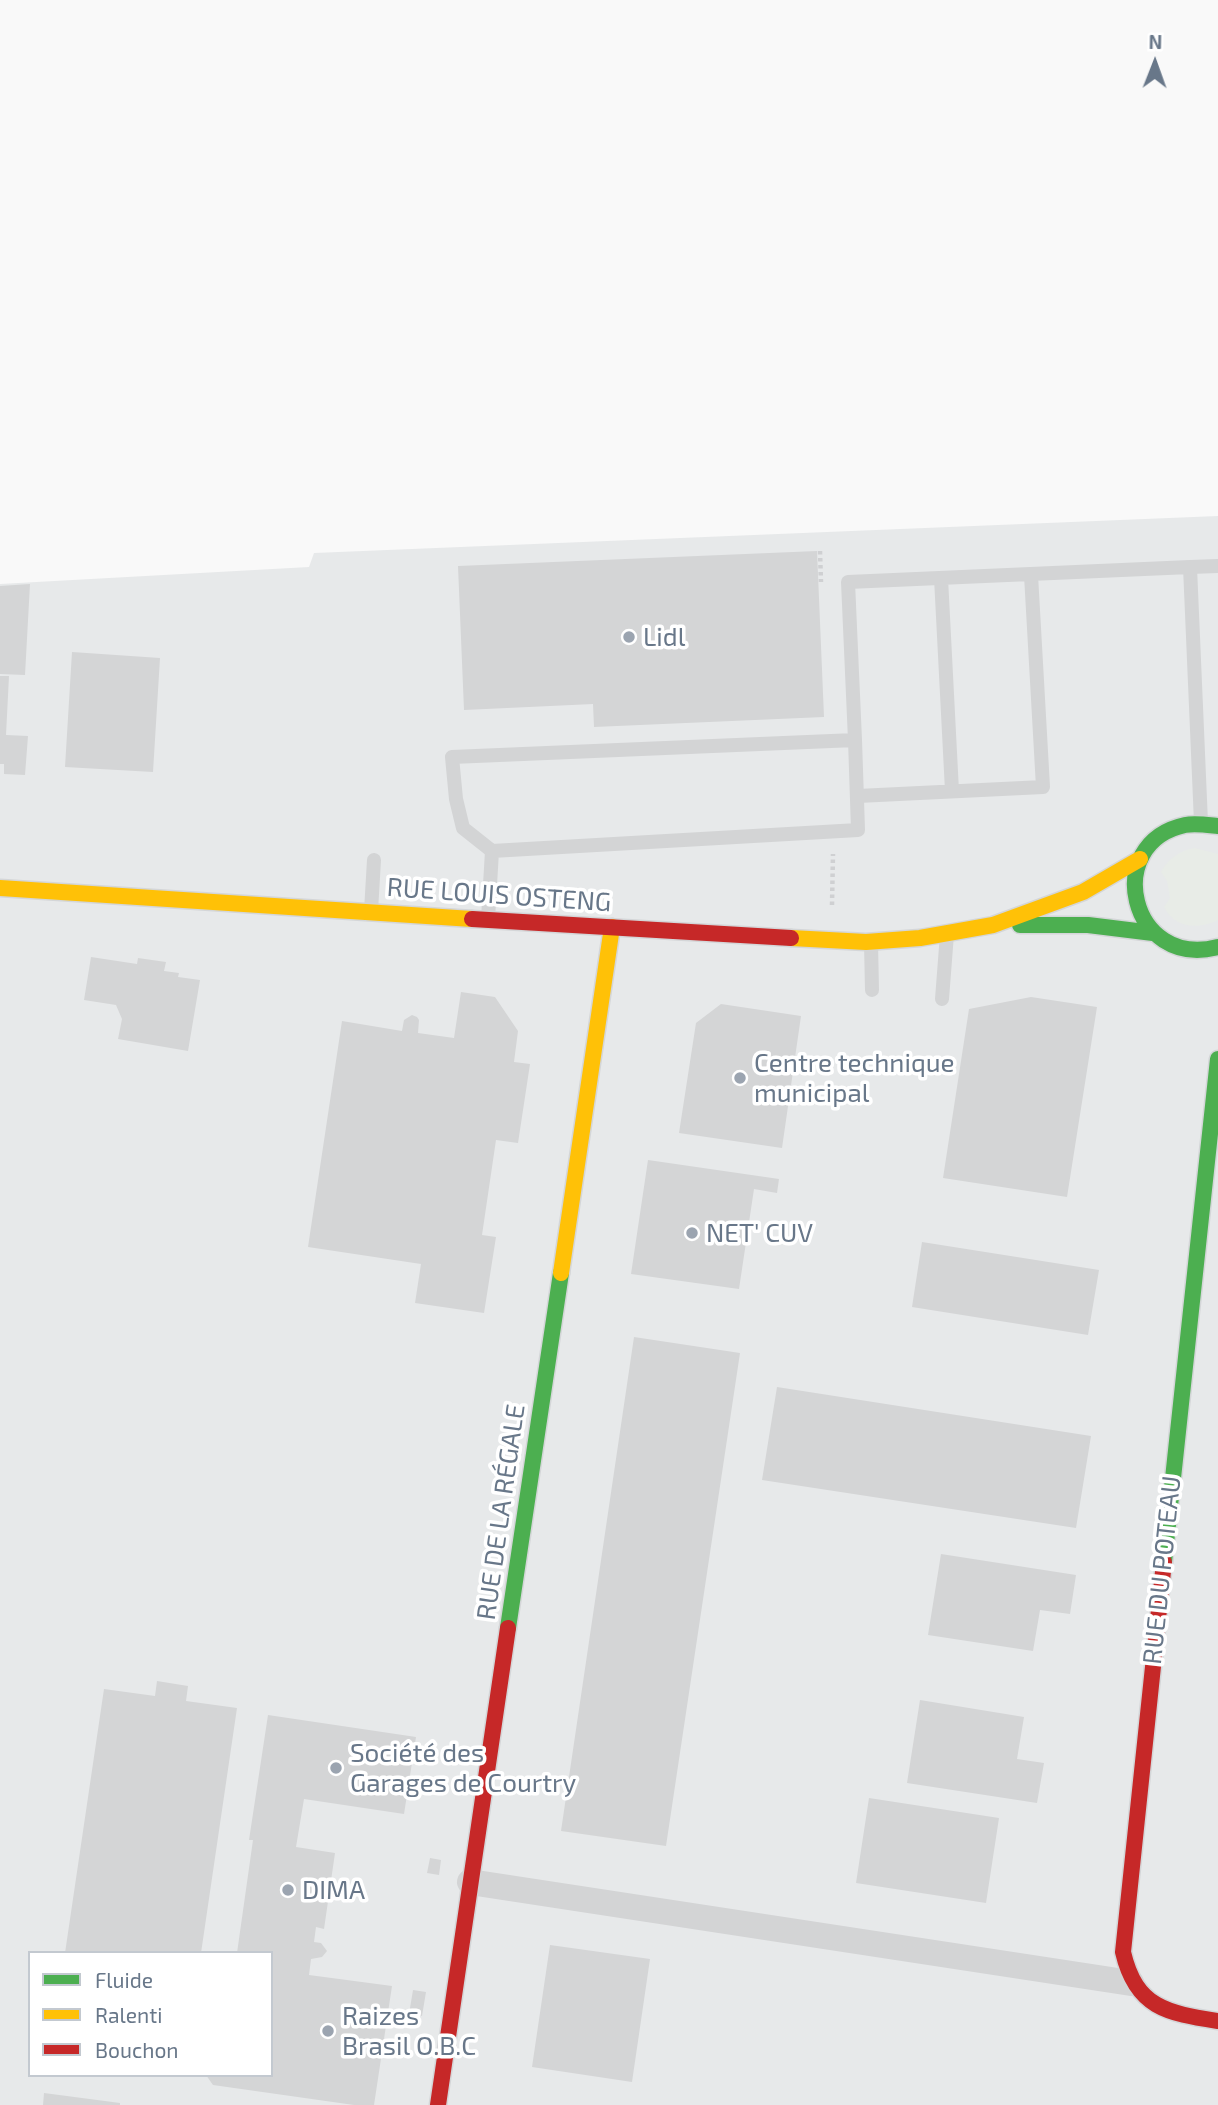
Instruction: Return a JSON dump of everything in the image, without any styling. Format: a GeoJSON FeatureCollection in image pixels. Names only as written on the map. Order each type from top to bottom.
{"type":"FeatureCollection","features":[{"type":"Feature","properties":{"kind":"street"},"geometry":{"type":"LineString","coordinates":[[1153,933],[1141,917],[1135,898],[1134,878],[1140,859],[1151,843],[1165,831],[1183,824],[1202,822],[1218,826]]}},
{"type":"Feature","properties":{"kind":"street","name":"RUE LOUIS OSTENG"},"geometry":{"type":"LineString","coordinates":[[993,925],[1083,892],[1140,859]]}},
{"type":"Feature","properties":{"kind":"street","name":"RUE LOUIS OSTENG"},"geometry":{"type":"LineString","coordinates":[[0,888],[832,941],[871,942],[993,925],[1088,925],[1153,933],[1171,945],[1217,954]]}},
{"type":"Feature","properties":{"kind":"street","name":"RUE DE LA RÉGALE"},"geometry":{"type":"LineString","coordinates":[[438,2105],[612,927]]}},
{"type":"Feature","properties":{"kind":"street","name":"RUE DU POTEAU"},"geometry":{"type":"LineString","coordinates":[[1131,1983],[1125,1966],[1123,1935],[1218,1059]]}},
{"type":"Feature","properties":{"kind":"street"},"geometry":{"type":"LineString","coordinates":[[470,1882],[1131,1983],[1141,1995],[1158,2007],[1183,2016],[1218,2021]]}},
{"type":"Feature","properties":{"kind":"lane"},"geometry":{"type":"LineString","coordinates":[[855,740],[452,757],[456,799],[463,828],[492,851],[858,830],[858,796],[848,582],[1218,566]]}},
{"type":"Feature","properties":{"kind":"lane"},"geometry":{"type":"LineString","coordinates":[[1191,567],[1202,822]]}},
{"type":"Feature","properties":{"kind":"lane"},"geometry":{"type":"LineString","coordinates":[[858,796],[1043,787],[1031,575]]}},
{"type":"Feature","properties":{"kind":"lane"},"geometry":{"type":"LineString","coordinates":[[941,578],[952,791]]}},
{"type":"Feature","properties":{"kind":"lane"},"geometry":{"type":"LineString","coordinates":[[488,920],[492,851]]}},
{"type":"Feature","properties":{"kind":"lane"},"geometry":{"type":"LineString","coordinates":[[371,912],[374,860]]}},
{"type":"Feature","properties":{"kind":"lane"},"geometry":{"type":"LineString","coordinates":[[942,999],[947,933]]}},
{"type":"Feature","properties":{"kind":"lane"},"geometry":{"type":"LineString","coordinates":[[871,942],[872,990]]}},
{"type":"Feature","properties":{"kind":"path"},"geometry":{"type":"LineString","coordinates":[[832,909],[833,843]]}},
{"type":"Feature","properties":{"kind":"shaded area"},"geometry":{"type":"Polygon","coordinates":[[[1218,516],[1218,2105],[0,2105],[0,584],[309,567],[314,553],[1218,516]]]}},
{"type":"Feature","properties":{"kind":"shaded area"},"geometry":{"type":"Polygon","coordinates":[[[1195,848],[1218,854],[1218,920],[1195,926],[1180,923],[1168,914],[1164,907],[1170,898],[1167,881],[1161,872],[1175,856],[1195,848]]]}},
{"type":"Feature","properties":{"kind":"building"},"geometry":{"type":"Polygon","coordinates":[[[817,551],[824,717],[594,727],[593,704],[464,710],[458,566],[817,551]]]}},
{"type":"Feature","properties":{"kind":"building"},"geometry":{"type":"Polygon","coordinates":[[[30,584],[25,675],[0,674],[0,586],[30,584]]]}},
{"type":"Feature","properties":{"kind":"building"},"geometry":{"type":"Polygon","coordinates":[[[72,652],[160,658],[153,772],[65,767],[72,652]]]}},
{"type":"Feature","properties":{"kind":"building"},"geometry":{"type":"Polygon","coordinates":[[[0,676],[9,676],[6,735],[28,736],[25,775],[4,774],[4,764],[0,764],[0,676]]]}},
{"type":"Feature","properties":{"kind":"building"},"geometry":{"type":"Polygon","coordinates":[[[91,957],[137,964],[138,958],[166,962],[164,971],[179,973],[178,977],[200,980],[188,1051],[118,1039],[122,1019],[116,1005],[84,1000],[91,957]]]}},
{"type":"Feature","properties":{"kind":"building"},"geometry":{"type":"Polygon","coordinates":[[[461,992],[495,997],[518,1031],[514,1062],[530,1064],[518,1143],[496,1140],[482,1235],[496,1237],[484,1313],[415,1303],[421,1264],[308,1247],[342,1021],[402,1031],[404,1020],[412,1015],[419,1020],[418,1033],[454,1038],[461,992]]]}},
{"type":"Feature","properties":{"kind":"building"},"geometry":{"type":"Polygon","coordinates":[[[1031,997],[1097,1007],[1067,1197],[943,1178],[969,1009],[1031,997]]]}},
{"type":"Feature","properties":{"kind":"building","name":"Centre technique municipal"},"geometry":{"type":"Polygon","coordinates":[[[721,1004],[801,1016],[782,1148],[679,1133],[696,1023],[721,1004]]]}},
{"type":"Feature","properties":{"kind":"building","name":"NET' CUV"},"geometry":{"type":"Polygon","coordinates":[[[648,1160],[779,1179],[777,1193],[754,1189],[739,1289],[631,1274],[648,1160]]]}},
{"type":"Feature","properties":{"kind":"building"},"geometry":{"type":"Polygon","coordinates":[[[922,1242],[1099,1270],[1088,1335],[912,1307],[922,1242]]]}},
{"type":"Feature","properties":{"kind":"building"},"geometry":{"type":"Polygon","coordinates":[[[634,1337],[740,1353],[666,1846],[561,1831],[634,1337]]]}},
{"type":"Feature","properties":{"kind":"building"},"geometry":{"type":"Polygon","coordinates":[[[777,1387],[1091,1436],[1076,1528],[762,1480],[777,1387]]]}},
{"type":"Feature","properties":{"kind":"building"},"geometry":{"type":"Polygon","coordinates":[[[941,1554],[1076,1575],[1070,1614],[1040,1610],[1033,1651],[928,1635],[941,1554]]]}},
{"type":"Feature","properties":{"kind":"building"},"geometry":{"type":"Polygon","coordinates":[[[157,1681],[188,1686],[186,1701],[237,1708],[201,1951],[65,1951],[104,1689],[155,1696],[157,1681]]]}},
{"type":"Feature","properties":{"kind":"building"},"geometry":{"type":"Polygon","coordinates":[[[920,1700],[1024,1717],[1017,1759],[1044,1763],[1037,1803],[907,1783],[920,1700]]]}},
{"type":"Feature","properties":{"kind":"building"},"geometry":{"type":"Polygon","coordinates":[[[268,1715],[416,1737],[404,1814],[304,1799],[296,1847],[335,1853],[324,1929],[316,1927],[314,1942],[321,1943],[327,1951],[322,1957],[311,1959],[309,1975],[392,1986],[374,2105],[354,2105],[213,2085],[207,2077],[273,2077],[273,1951],[237,1951],[253,1840],[249,1840],[268,1715]]]}},
{"type":"Feature","properties":{"kind":"building"},"geometry":{"type":"Polygon","coordinates":[[[869,1798],[999,1818],[986,1903],[856,1883],[869,1798]]]}},
{"type":"Feature","properties":{"kind":"building"},"geometry":{"type":"Polygon","coordinates":[[[430,1858],[441,1860],[439,1875],[427,1873],[430,1858]]]}},
{"type":"Feature","properties":{"kind":"building"},"geometry":{"type":"Polygon","coordinates":[[[550,1945],[650,1959],[632,2082],[532,2067],[550,1945]]]}},
{"type":"Feature","properties":{"kind":"building"},"geometry":{"type":"Polygon","coordinates":[[[413,1990],[426,1992],[422,2016],[409,2014],[413,1990]]]}},
{"type":"Feature","properties":{"kind":"building"},"geometry":{"type":"Polygon","coordinates":[[[44,2093],[120,2103],[120,2105],[43,2105],[44,2093]]]}},
{"type":"Feature","properties":{"kind":"traffic: fast"},"geometry":{"type":"LineString","coordinates":[[1218,826],[1185,825],[1159,836],[1142,855],[1135,878],[1137,901],[1147,923],[1164,940],[1188,949],[1218,947]]}},
{"type":"Feature","properties":{"kind":"traffic: fast"},"geometry":{"type":"LineString","coordinates":[[1020,925],[1088,925],[1153,933]]}},
{"type":"Feature","properties":{"kind":"traffic: fast"},"geometry":{"type":"LineString","coordinates":[[1164,1562],[1218,1059]]}},
{"type":"Feature","properties":{"kind":"traffic: fast"},"geometry":{"type":"LineString","coordinates":[[508,1628],[561,1273]]}},
{"type":"Feature","properties":{"kind":"traffic: slow"},"geometry":{"type":"LineString","coordinates":[[791,938],[866,942],[920,938],[993,925],[1083,892],[1140,859]]}},
{"type":"Feature","properties":{"kind":"traffic: slow"},"geometry":{"type":"LineString","coordinates":[[0,888],[472,919]]}},
{"type":"Feature","properties":{"kind":"traffic: slow"},"geometry":{"type":"LineString","coordinates":[[561,1273],[612,927]]}},
{"type":"Feature","properties":{"kind":"traffic: jam"},"geometry":{"type":"LineString","coordinates":[[472,919],[791,938]]}},
{"type":"Feature","properties":{"kind":"traffic: jam"},"geometry":{"type":"LineString","coordinates":[[1164,1562],[1123,1952],[1136,1985],[1156,2004],[1183,2015],[1218,2021]]}},
{"type":"Feature","properties":{"kind":"traffic: jam"},"geometry":{"type":"LineString","coordinates":[[438,2105],[508,1628]]}},
{"type":"Feature","properties":{"kind":"place","name":"Lidl"},"geometry":{"type":"Point","coordinates":[629,637]}},
{"type":"Feature","properties":{"kind":"place","name":"Centre technique municipal"},"geometry":{"type":"Point","coordinates":[740,1078]}},
{"type":"Feature","properties":{"kind":"place","name":"NET' CUV"},"geometry":{"type":"Point","coordinates":[692,1233]}},
{"type":"Feature","properties":{"kind":"place","name":"Société des Garages de Courtry"},"geometry":{"type":"Point","coordinates":[336,1768]}},
{"type":"Feature","properties":{"kind":"place","name":"DIMA"},"geometry":{"type":"Point","coordinates":[288,1890]}},
{"type":"Feature","properties":{"kind":"place","name":"Raizes Brasil O.B.C"},"geometry":{"type":"Point","coordinates":[328,2031]}}]}
